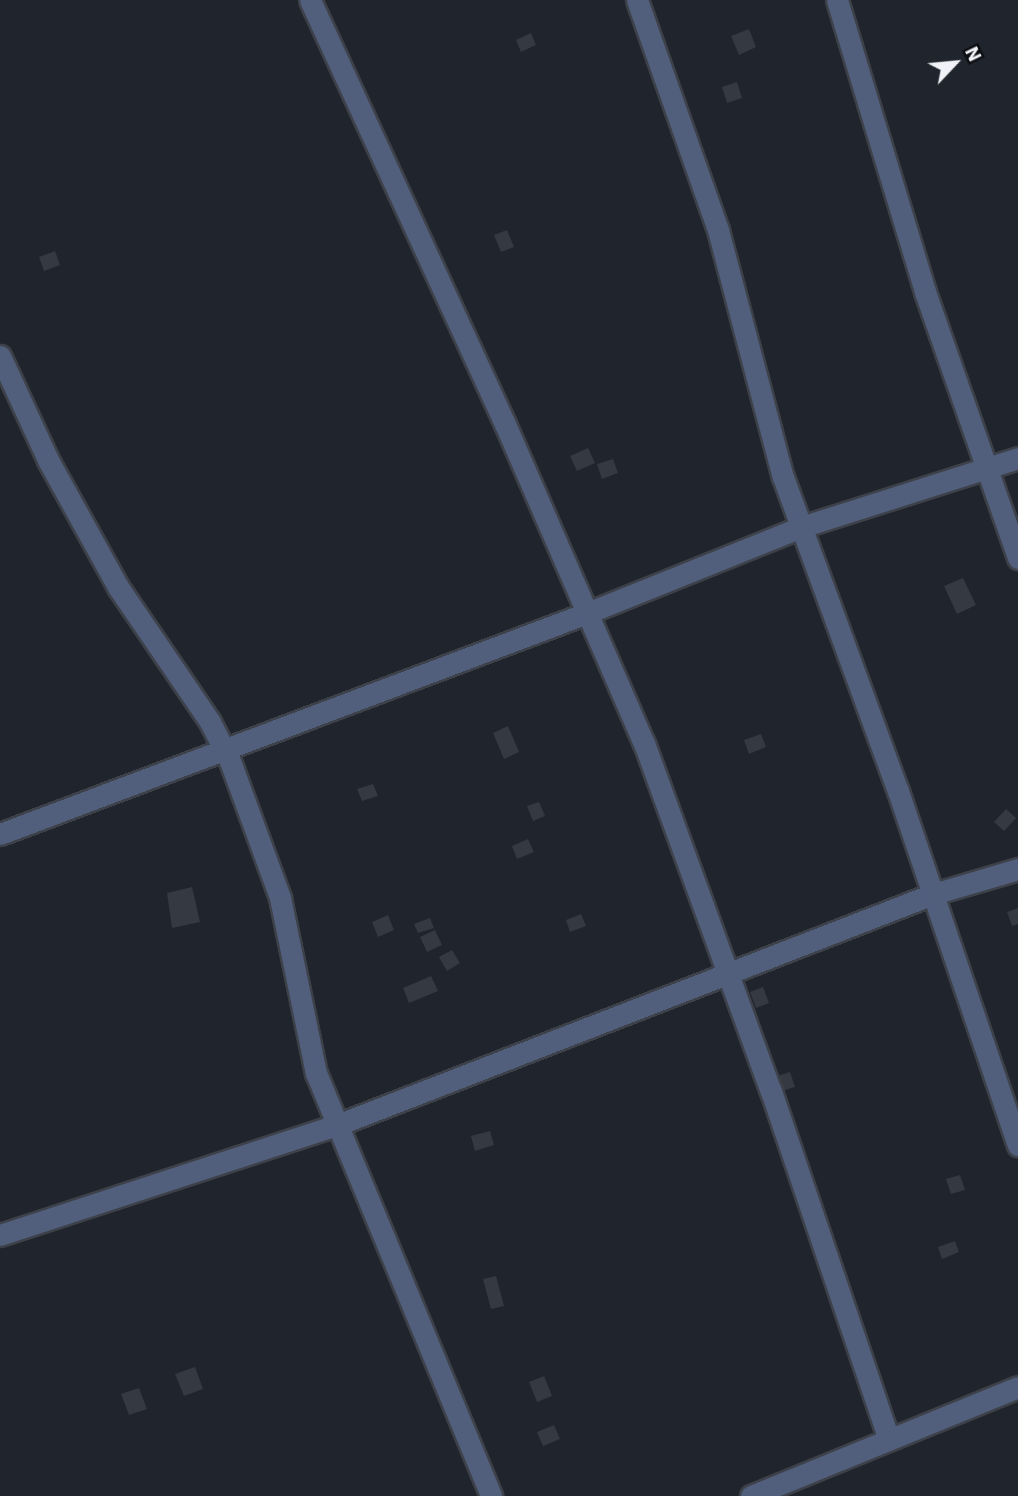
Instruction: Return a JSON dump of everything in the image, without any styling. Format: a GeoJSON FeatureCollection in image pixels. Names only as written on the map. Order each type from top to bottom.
{"type":"FeatureCollection","features":[{"type":"Feature","properties":{"kind":"street"},"geometry":{"type":"LineString","coordinates":[[310,0],[644,743],[728,973],[889,1438]]}},
{"type":"Feature","properties":{"kind":"street"},"geometry":{"type":"LineString","coordinates":[[637,0],[718,230],[783,477],[933,894],[1018,1145]]}},
{"type":"Feature","properties":{"kind":"street"},"geometry":{"type":"LineString","coordinates":[[837,0],[925,292],[1018,558]]}},
{"type":"Feature","properties":{"kind":"street"},"geometry":{"type":"LineString","coordinates":[[0,356],[48,460],[118,587],[210,722],[225,751],[258,830],[280,898],[316,1073],[491,1496]]}},
{"type":"Feature","properties":{"kind":"street"},"geometry":{"type":"LineString","coordinates":[[0,834],[587,613],[801,527],[1018,458]]}},
{"type":"Feature","properties":{"kind":"street"},"geometry":{"type":"LineString","coordinates":[[0,1235],[337,1125],[933,894],[1018,869]]}},
{"type":"Feature","properties":{"kind":"street"},"geometry":{"type":"LineString","coordinates":[[751,1496],[1018,1387]]}},
{"type":"Feature","properties":{"kind":"building"},"geometry":{"type":"Polygon","coordinates":[[[749,29],[756,47],[739,55],[731,36],[749,29]]]}},
{"type":"Feature","properties":{"kind":"building"},"geometry":{"type":"Polygon","coordinates":[[[531,33],[536,45],[521,52],[516,40],[531,33]]]}},
{"type":"Feature","properties":{"kind":"building"},"geometry":{"type":"Polygon","coordinates":[[[737,82],[742,98],[727,103],[722,87],[737,82]]]}},
{"type":"Feature","properties":{"kind":"building"},"geometry":{"type":"Polygon","coordinates":[[[507,230],[514,247],[501,252],[494,235],[507,230]]]}},
{"type":"Feature","properties":{"kind":"building"},"geometry":{"type":"Polygon","coordinates":[[[55,251],[60,265],[44,271],[39,257],[55,251]]]}},
{"type":"Feature","properties":{"kind":"building"},"geometry":{"type":"Polygon","coordinates":[[[588,448],[595,463],[577,471],[570,456],[588,448]]]}},
{"type":"Feature","properties":{"kind":"building"},"geometry":{"type":"Polygon","coordinates":[[[613,459],[618,473],[602,479],[597,464],[613,459]]]}},
{"type":"Feature","properties":{"kind":"building"},"geometry":{"type":"Polygon","coordinates":[[[963,578],[976,605],[957,614],[944,586],[963,578]]]}},
{"type":"Feature","properties":{"kind":"building"},"geometry":{"type":"Polygon","coordinates":[[[508,726],[519,752],[504,759],[493,733],[508,726]]]}},
{"type":"Feature","properties":{"kind":"building"},"geometry":{"type":"Polygon","coordinates":[[[761,734],[766,747],[749,754],[744,740],[761,734]]]}},
{"type":"Feature","properties":{"kind":"building"},"geometry":{"type":"Polygon","coordinates":[[[373,784],[378,796],[362,801],[357,789],[373,784]]]}},
{"type":"Feature","properties":{"kind":"building"},"geometry":{"type":"Polygon","coordinates":[[[539,802],[545,816],[533,821],[527,806],[539,802]]]}},
{"type":"Feature","properties":{"kind":"building"},"geometry":{"type":"Polygon","coordinates":[[[1006,809],[1016,818],[1004,831],[994,822],[1006,809]]]}},
{"type":"Feature","properties":{"kind":"building"},"geometry":{"type":"Polygon","coordinates":[[[528,839],[534,852],[517,859],[512,846],[528,839]]]}},
{"type":"Feature","properties":{"kind":"building"},"geometry":{"type":"Polygon","coordinates":[[[192,887],[200,922],[172,928],[167,893],[192,887]]]}},
{"type":"Feature","properties":{"kind":"building"},"geometry":{"type":"Polygon","coordinates":[[[1018,908],[1018,924],[1012,926],[1007,912],[1018,908]]]}},
{"type":"Feature","properties":{"kind":"building"},"geometry":{"type":"Polygon","coordinates":[[[581,914],[586,926],[570,932],[566,920],[581,914]]]}},
{"type":"Feature","properties":{"kind":"building"},"geometry":{"type":"Polygon","coordinates":[[[388,915],[394,930],[378,937],[372,922],[388,915]]]}},
{"type":"Feature","properties":{"kind":"building"},"geometry":{"type":"Polygon","coordinates":[[[430,918],[434,928],[418,933],[414,924],[430,918]]]}},
{"type":"Feature","properties":{"kind":"building"},"geometry":{"type":"Polygon","coordinates":[[[435,930],[442,945],[427,952],[420,937],[435,930]]]}},
{"type":"Feature","properties":{"kind":"building"},"geometry":{"type":"Polygon","coordinates":[[[452,950],[460,963],[447,971],[439,957],[452,950]]]}},
{"type":"Feature","properties":{"kind":"building"},"geometry":{"type":"Polygon","coordinates":[[[431,976],[438,991],[409,1003],[403,988],[431,976]]]}},
{"type":"Feature","properties":{"kind":"building"},"geometry":{"type":"Polygon","coordinates":[[[763,987],[769,1003],[756,1008],[750,992],[763,987]]]}},
{"type":"Feature","properties":{"kind":"building"},"geometry":{"type":"Polygon","coordinates":[[[790,1072],[795,1087],[782,1091],[777,1076],[790,1072]]]}},
{"type":"Feature","properties":{"kind":"building"},"geometry":{"type":"Polygon","coordinates":[[[490,1131],[494,1145],[475,1151],[471,1136],[490,1131]]]}},
{"type":"Feature","properties":{"kind":"building"},"geometry":{"type":"Polygon","coordinates":[[[960,1175],[965,1190],[951,1194],[946,1179],[960,1175]]]}},
{"type":"Feature","properties":{"kind":"building"},"geometry":{"type":"Polygon","coordinates":[[[955,1241],[959,1252],[942,1259],[938,1247],[955,1241]]]}},
{"type":"Feature","properties":{"kind":"building"},"geometry":{"type":"Polygon","coordinates":[[[496,1276],[504,1306],[491,1309],[483,1279],[496,1276]]]}},
{"type":"Feature","properties":{"kind":"building"},"geometry":{"type":"Polygon","coordinates":[[[195,1367],[203,1389],[184,1396],[175,1374],[195,1367]]]}},
{"type":"Feature","properties":{"kind":"building"},"geometry":{"type":"Polygon","coordinates":[[[544,1376],[552,1396],[537,1402],[529,1382],[544,1376]]]}},
{"type":"Feature","properties":{"kind":"building"},"geometry":{"type":"Polygon","coordinates":[[[139,1388],[147,1409],[129,1415],[121,1394],[139,1388]]]}},
{"type":"Feature","properties":{"kind":"building"},"geometry":{"type":"Polygon","coordinates":[[[554,1425],[560,1439],[543,1446],[537,1432],[554,1425]]]}}]}
